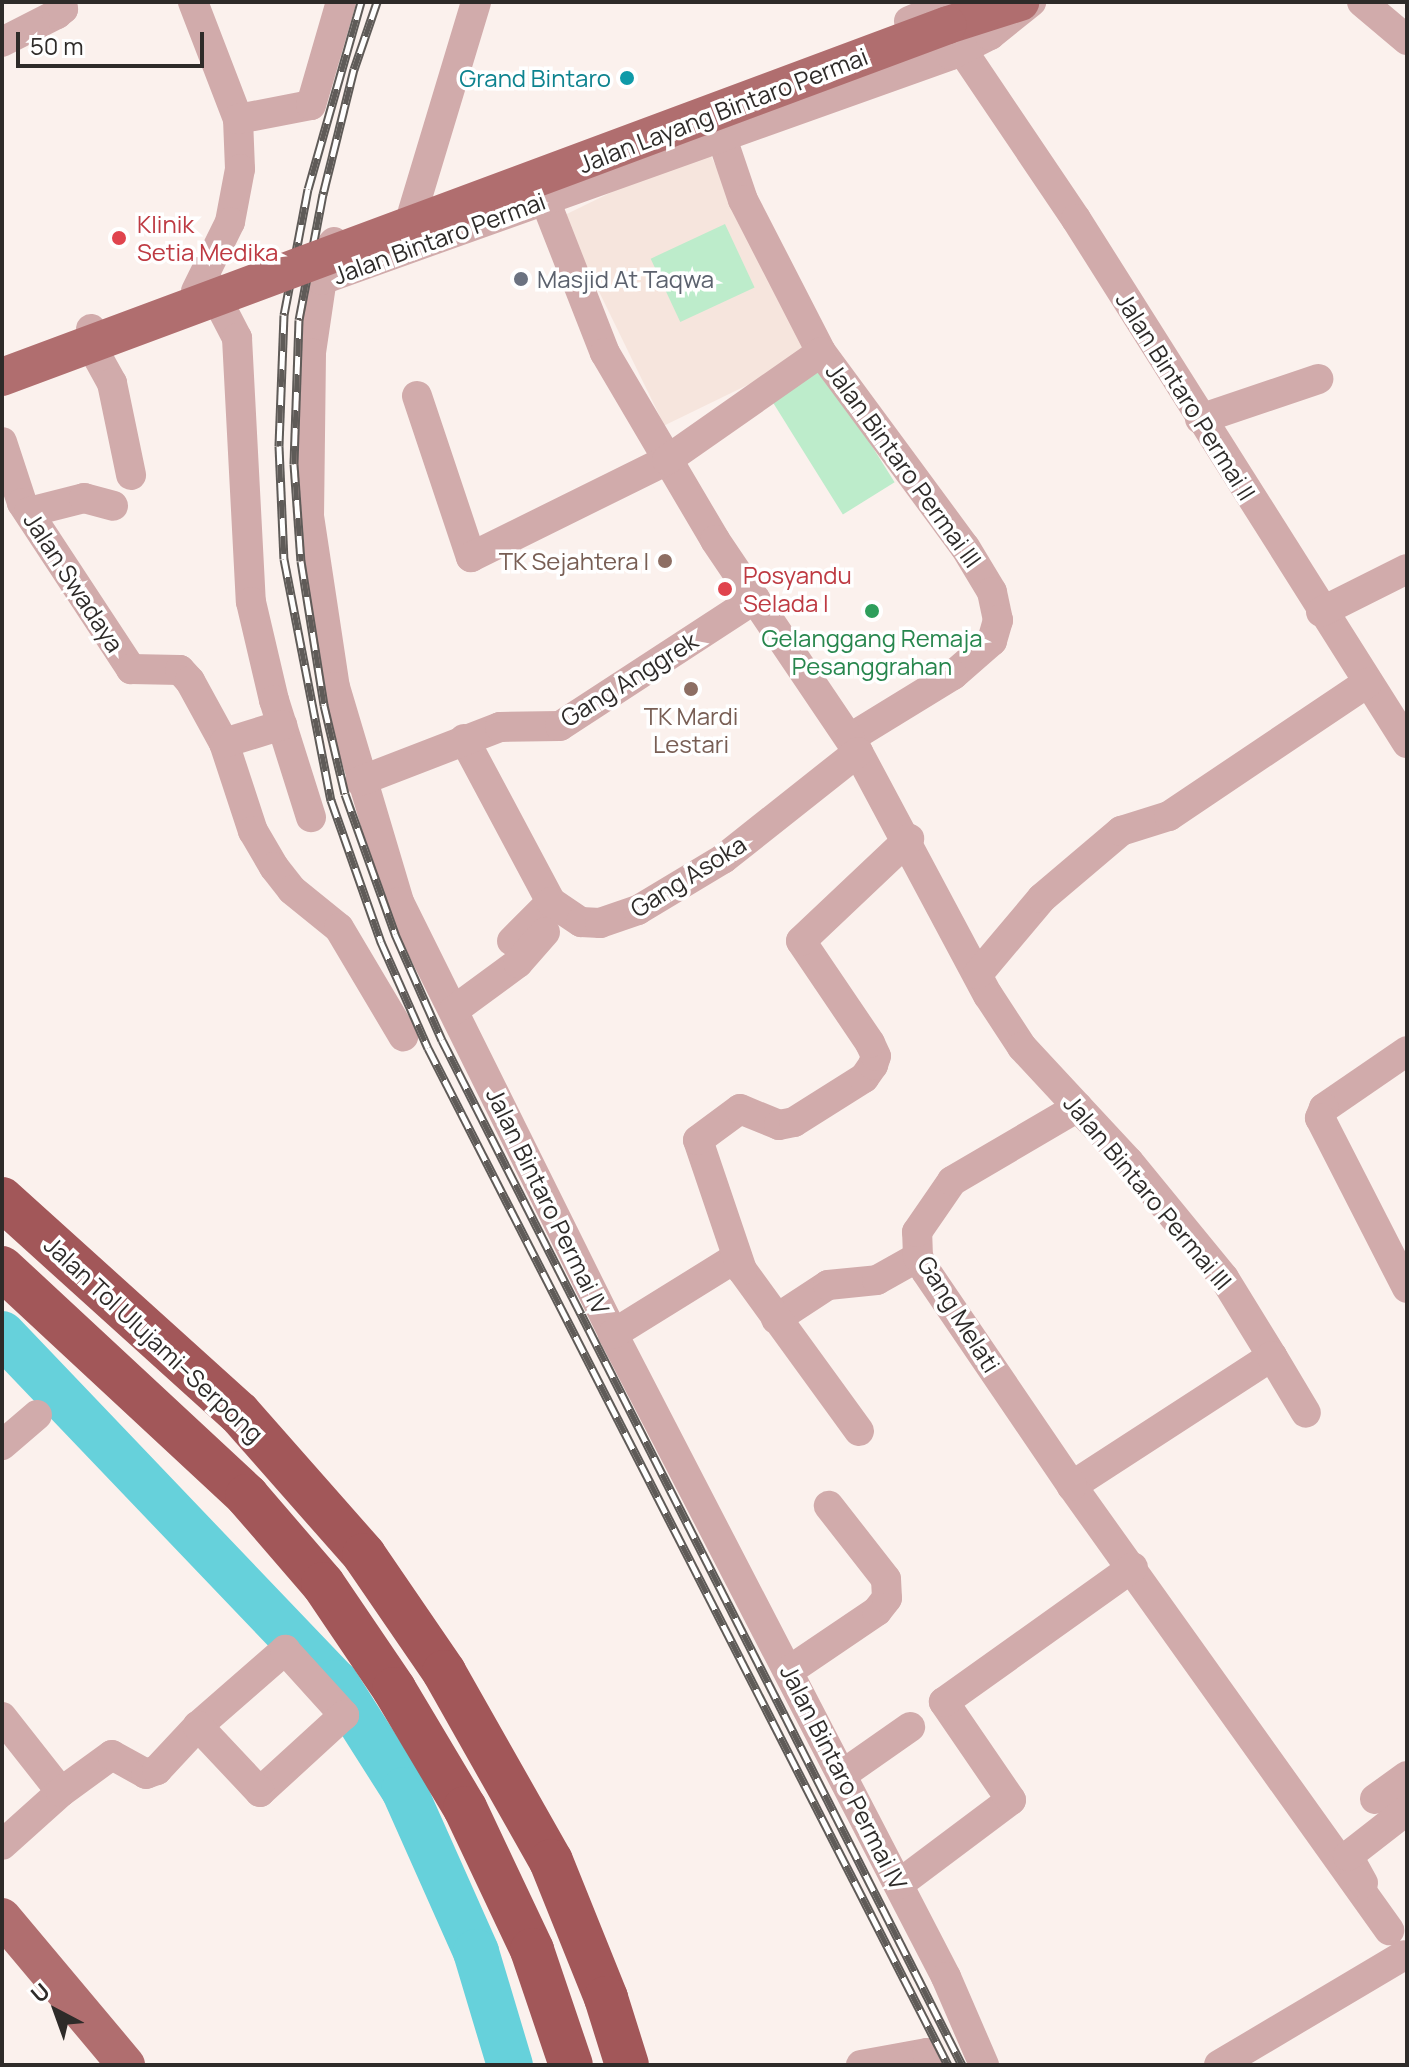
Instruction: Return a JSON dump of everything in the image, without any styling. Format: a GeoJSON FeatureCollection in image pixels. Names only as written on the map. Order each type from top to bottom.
{"type":"FeatureCollection","features":[{"type":"Feature","properties":{"kind":"highway","name":"Jalan Tol Ulujami–Serpong"},"geometry":{"type":"LineString","coordinates":[[2,1199],[239,1413],[364,1555],[444,1672],[551,1861],[606,1998],[627,2065]]}},
{"type":"Feature","properties":{"kind":"highway"},"geometry":{"type":"LineString","coordinates":[[2,1268],[247,1496],[323,1584],[394,1689],[465,1808],[532,1950],[571,2065]]}},
{"type":"Feature","properties":{"kind":"main road","name":"Jalan Bintaro Permai"},"geometry":{"type":"LineString","coordinates":[[955,26],[1020,2]]}},
{"type":"Feature","properties":{"kind":"main road","name":"Jalan Layang Bintaro Permai"},"geometry":{"type":"LineString","coordinates":[[2,377],[955,26]]}},
{"type":"Feature","properties":{"kind":"main road"},"geometry":{"type":"LineString","coordinates":[[2,1917],[126,2065]]}},
{"type":"Feature","properties":{"kind":"street"},"geometry":{"type":"LineString","coordinates":[[2,42],[57,14],[63,9],[59,2]]}},
{"type":"Feature","properties":{"kind":"street"},"geometry":{"type":"LineString","coordinates":[[2,361],[169,324],[187,308],[205,276],[230,222],[240,169],[238,119],[193,2]]}},
{"type":"Feature","properties":{"kind":"street"},"geometry":{"type":"LineString","coordinates":[[238,119],[311,105],[341,2]]}},
{"type":"Feature","properties":{"kind":"street"},"geometry":{"type":"LineString","coordinates":[[413,211],[476,2]]}},
{"type":"Feature","properties":{"kind":"street","name":"Jalan Bintaro Permai"},"geometry":{"type":"LineString","coordinates":[[321,280],[332,243],[413,211],[955,26],[1019,16],[1031,2]]}},
{"type":"Feature","properties":{"kind":"street"},"geometry":{"type":"LineString","coordinates":[[1362,2],[1407,40]]}},
{"type":"Feature","properties":{"kind":"street","name":"Jalan Bintaro Permai"},"geometry":{"type":"LineString","coordinates":[[321,280],[484,222],[549,209],[722,138],[955,26]]}},
{"type":"Feature","properties":{"kind":"street","name":"Jalan Bintaro Permai II"},"geometry":{"type":"LineString","coordinates":[[955,26],[1321,612],[1407,743]]}},
{"type":"Feature","properties":{"kind":"street","name":"Jalan Bintaro Permai III"},"geometry":{"type":"LineString","coordinates":[[722,138],[743,200],[821,352],[972,557],[992,592],[998,620],[992,641],[976,657],[854,745]]}},
{"type":"Feature","properties":{"kind":"street"},"geometry":{"type":"LineString","coordinates":[[471,189],[467,210],[484,222]]}},
{"type":"Feature","properties":{"kind":"street","name":"Jalan Bintaro Permai III"},"geometry":{"type":"LineString","coordinates":[[549,209],[605,353],[667,460],[755,599],[854,745],[909,839],[978,974],[1022,1047],[1078,1107],[1224,1278],[1306,1413]]}},
{"type":"Feature","properties":{"kind":"street"},"geometry":{"type":"LineString","coordinates":[[205,276],[237,338],[247,570],[282,725],[311,817]]}},
{"type":"Feature","properties":{"kind":"street"},"geometry":{"type":"LineString","coordinates":[[2,392],[105,338],[205,276]]}},
{"type":"Feature","properties":{"kind":"street","name":"Jalan Bintaro Permai IV"},"geometry":{"type":"LineString","coordinates":[[321,280],[311,353],[309,516],[335,687],[360,781],[399,902],[613,1334],[899,1884],[984,2065]]}},
{"type":"Feature","properties":{"kind":"street"},"geometry":{"type":"LineString","coordinates":[[187,308],[237,338]]}},
{"type":"Feature","properties":{"kind":"street"},"geometry":{"type":"LineString","coordinates":[[105,338],[131,475]]}},
{"type":"Feature","properties":{"kind":"street"},"geometry":{"type":"LineString","coordinates":[[417,396],[471,557],[667,460],[821,352]]}},
{"type":"Feature","properties":{"kind":"street"},"geometry":{"type":"LineString","coordinates":[[1200,419],[1318,379]]}},
{"type":"Feature","properties":{"kind":"street","name":"Jalan Swadaya"},"geometry":{"type":"LineString","coordinates":[[2,442],[29,512],[131,669],[185,674],[224,743],[253,831],[274,867],[298,896],[339,928],[403,1036]]}},
{"type":"Feature","properties":{"kind":"street"},"geometry":{"type":"LineString","coordinates":[[29,512],[84,498],[113,506]]}},
{"type":"Feature","properties":{"kind":"street"},"geometry":{"type":"LineString","coordinates":[[1321,612],[1407,569]]}},
{"type":"Feature","properties":{"kind":"street","name":"Gang Anggrek"},"geometry":{"type":"LineString","coordinates":[[360,781],[500,727],[560,726],[755,599]]}},
{"type":"Feature","properties":{"kind":"street"},"geometry":{"type":"LineString","coordinates":[[978,974],[1042,898],[1121,831],[1169,816],[1367,683]]}},
{"type":"Feature","properties":{"kind":"street"},"geometry":{"type":"LineString","coordinates":[[224,743],[282,725]]}},
{"type":"Feature","properties":{"kind":"street"},"geometry":{"type":"LineString","coordinates":[[464,739],[556,907]]}},
{"type":"Feature","properties":{"kind":"street","name":"Gang Asoka"},"geometry":{"type":"LineString","coordinates":[[556,907],[581,922],[600,923],[638,910],[723,859],[854,745]]}},
{"type":"Feature","properties":{"kind":"street"},"geometry":{"type":"LineString","coordinates":[[859,1431],[776,1319],[737,1257],[698,1140],[740,1109],[779,1125],[794,1122],[864,1078],[876,1056],[801,941],[909,839]]}},
{"type":"Feature","properties":{"kind":"street"},"geometry":{"type":"LineString","coordinates":[[512,941],[556,907]]}},
{"type":"Feature","properties":{"kind":"street"},"geometry":{"type":"LineString","coordinates":[[454,1010],[518,963],[556,907]]}},
{"type":"Feature","properties":{"kind":"street"},"geometry":{"type":"LineString","coordinates":[[1407,1051],[1324,1108],[1320,1118],[1407,1288]]}},
{"type":"Feature","properties":{"kind":"street","name":"Gang Melati"},"geometry":{"type":"LineString","coordinates":[[1072,1486],[918,1257],[917,1232],[924,1215],[952,1181],[1078,1107]]}},
{"type":"Feature","properties":{"kind":"street"},"geometry":{"type":"LineString","coordinates":[[613,1334],[737,1257]]}},
{"type":"Feature","properties":{"kind":"street"},"geometry":{"type":"LineString","coordinates":[[776,1319],[828,1285],[877,1280],[918,1257]]}},
{"type":"Feature","properties":{"kind":"street"},"geometry":{"type":"LineString","coordinates":[[1272,1356],[1072,1486],[1133,1567],[1400,1948]]}},
{"type":"Feature","properties":{"kind":"street"},"geometry":{"type":"LineString","coordinates":[[2,1445],[37,1415]]}},
{"type":"Feature","properties":{"kind":"street"},"geometry":{"type":"LineString","coordinates":[[790,1670],[877,1611],[887,1598],[886,1579],[829,1506]]}},
{"type":"Feature","properties":{"kind":"street"},"geometry":{"type":"LineString","coordinates":[[899,1884],[1011,1800],[944,1702],[1133,1567]]}},
{"type":"Feature","properties":{"kind":"street"},"geometry":{"type":"LineString","coordinates":[[2,1845],[61,1792],[112,1755],[151,1773],[198,1726],[285,1650],[344,1715],[260,1792],[198,1726]]}},
{"type":"Feature","properties":{"kind":"street"},"geometry":{"type":"LineString","coordinates":[[2,1717],[61,1792]]}},
{"type":"Feature","properties":{"kind":"street"},"geometry":{"type":"LineString","coordinates":[[843,1774],[910,1727]]}},
{"type":"Feature","properties":{"kind":"street"},"geometry":{"type":"LineString","coordinates":[[1375,1799],[1407,1776]]}},
{"type":"Feature","properties":{"kind":"street"},"geometry":{"type":"LineString","coordinates":[[1400,1948],[1348,1856],[1407,1810]]}},
{"type":"Feature","properties":{"kind":"street"},"geometry":{"type":"LineString","coordinates":[[1239,2059],[1400,1948]]}},
{"type":"Feature","properties":{"kind":"street"},"geometry":{"type":"LineString","coordinates":[[861,2065],[930,2059]]}},
{"type":"Feature","properties":{"kind":"shaded area"},"geometry":{"type":"Polygon","coordinates":[[[706,146],[808,355],[664,426],[562,216],[706,146]]]}},
{"type":"Feature","properties":{"kind":"green space"},"geometry":{"type":"Polygon","coordinates":[[[725,224],[755,287],[680,322],[651,259],[725,224]]]}},
{"type":"Feature","properties":{"kind":"green space"},"geometry":{"type":"Polygon","coordinates":[[[822,366],[895,482],[843,515],[770,398],[822,366]]]}},
{"type":"Feature","properties":{"kind":"waterway"},"geometry":{"type":"LineString","coordinates":[[2,1334],[336,1683],[404,1790],[476,1952],[510,2065]]}},
{"type":"Feature","properties":{"kind":"railway"},"geometry":{"type":"LineString","coordinates":[[361,2],[308,189],[284,315],[279,446],[284,559],[331,800],[381,942],[428,1048],[948,2065]]}},
{"type":"Feature","properties":{"kind":"railway"},"geometry":{"type":"LineString","coordinates":[[377,2],[354,69],[323,194],[299,320],[294,464],[301,561],[324,705],[345,794],[395,934],[442,1040],[962,2065]]}},
{"type":"Feature","properties":{"kind":"place","name":"Grand Bintaro"},"geometry":{"type":"Point","coordinates":[627,78]}},
{"type":"Feature","properties":{"kind":"place","name":"Klinik Setia Medika"},"geometry":{"type":"Point","coordinates":[119,238]}},
{"type":"Feature","properties":{"kind":"place","name":"Masjid At Taqwa"},"geometry":{"type":"Point","coordinates":[521,279]}},
{"type":"Feature","properties":{"kind":"place","name":"TK Sejahtera I"},"geometry":{"type":"Point","coordinates":[665,561]}},
{"type":"Feature","properties":{"kind":"place","name":"Posyandu Selada I"},"geometry":{"type":"Point","coordinates":[725,589]}},
{"type":"Feature","properties":{"kind":"place","name":"Gelanggang Remaja Pesanggrahan"},"geometry":{"type":"Point","coordinates":[872,611]}},
{"type":"Feature","properties":{"kind":"place","name":"TK Mardi Lestari"},"geometry":{"type":"Point","coordinates":[691,689]}}]}
